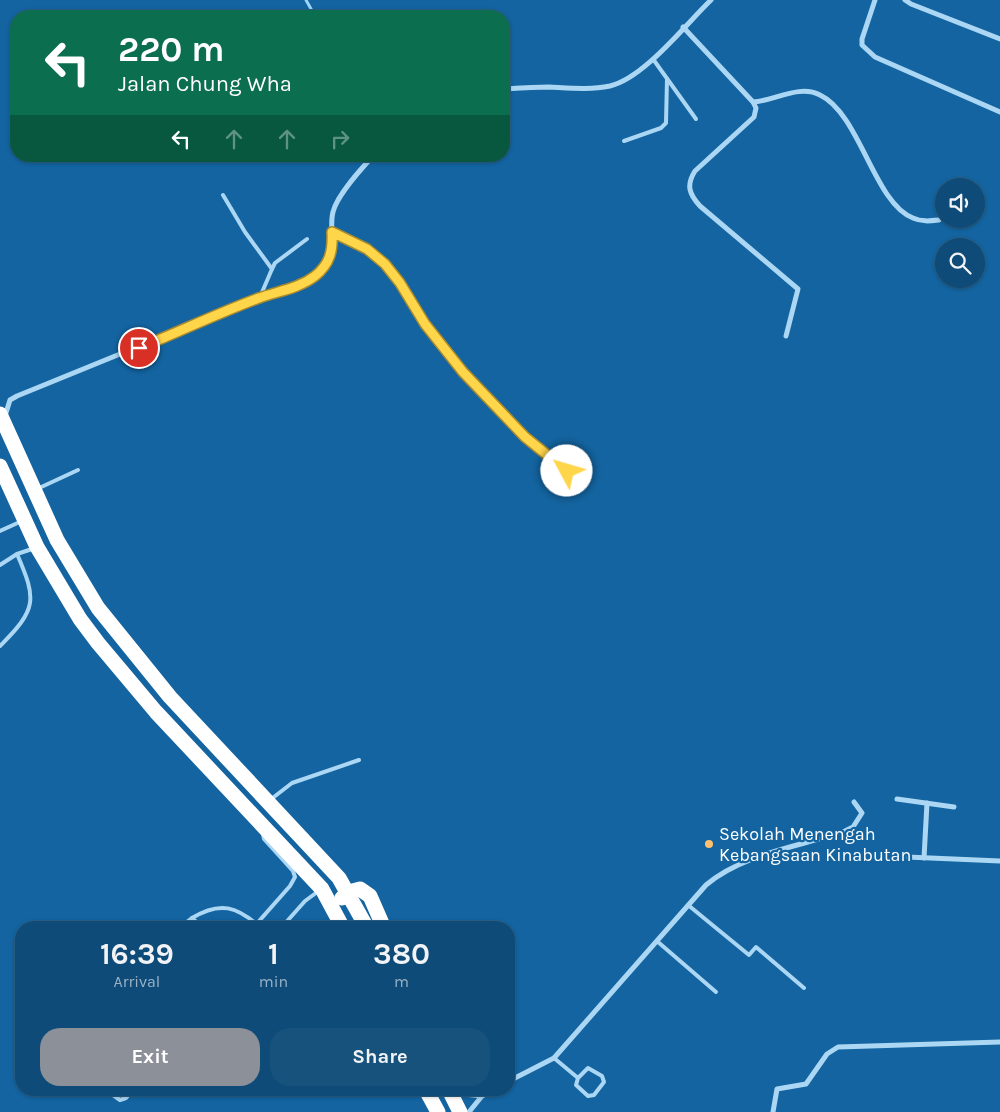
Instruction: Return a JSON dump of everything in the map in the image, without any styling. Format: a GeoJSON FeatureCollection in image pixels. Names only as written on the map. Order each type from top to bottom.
{"type":"FeatureCollection","features":[{"type":"Feature","properties":{"kind":"highway"},"geometry":{"type":"LineString","coordinates":[[2,417],[57,540],[94,601],[116,632],[170,697],[339,878],[349,892],[364,921]]}},
{"type":"Feature","properties":{"kind":"highway"},"geometry":{"type":"LineString","coordinates":[[0,466],[37,547],[72,606],[98,643],[162,718],[322,889],[339,921]]}},
{"type":"Feature","properties":{"kind":"highway"},"geometry":{"type":"LineString","coordinates":[[322,889],[339,878]]}},
{"type":"Feature","properties":{"kind":"highway"},"geometry":{"type":"LineString","coordinates":[[347,921],[340,901],[349,892],[360,889],[370,896],[381,921]]}},
{"type":"Feature","properties":{"kind":"highway"},"geometry":{"type":"LineString","coordinates":[[429,1096],[438,1112]]}},
{"type":"Feature","properties":{"kind":"highway"},"geometry":{"type":"LineString","coordinates":[[452,1096],[460,1112]]}},
{"type":"Feature","properties":{"kind":"street"},"geometry":{"type":"LineString","coordinates":[[510,89],[547,87],[593,89],[612,85],[629,78],[653,59],[711,0]]}},
{"type":"Feature","properties":{"kind":"street"},"geometry":{"type":"LineString","coordinates":[[875,0],[862,39],[862,45],[866,51],[893,66],[1000,112]]}},
{"type":"Feature","properties":{"kind":"street"},"geometry":{"type":"LineString","coordinates":[[905,0],[1000,38]]}},
{"type":"Feature","properties":{"kind":"street"},"geometry":{"type":"LineString","coordinates":[[683,27],[753,102],[756,108],[754,117],[695,171],[689,180],[692,198],[798,289],[786,336]]}},
{"type":"Feature","properties":{"kind":"street"},"geometry":{"type":"LineString","coordinates":[[753,102],[790,93],[820,94],[837,107],[872,170],[901,212],[922,221],[935,220]]}},
{"type":"Feature","properties":{"kind":"street"},"geometry":{"type":"LineString","coordinates":[[2,417],[10,400],[17,396],[260,298],[289,290],[315,276],[330,258],[333,210],[356,175],[368,162]]}},
{"type":"Feature","properties":{"kind":"street"},"geometry":{"type":"LineString","coordinates":[[332,232],[367,249],[385,264],[400,283],[425,324],[463,372],[525,437],[567,471]]}},
{"type":"Feature","properties":{"kind":"street"},"geometry":{"type":"LineString","coordinates":[[897,800],[954,807]]}},
{"type":"Feature","properties":{"kind":"street"},"geometry":{"type":"LineString","coordinates":[[515,1079],[554,1058],[658,942],[688,905],[719,874],[736,866],[853,827],[862,813],[854,802]]}},
{"type":"Feature","properties":{"kind":"street"},"geometry":{"type":"LineString","coordinates":[[924,858],[927,803]]}},
{"type":"Feature","properties":{"kind":"street"},"geometry":{"type":"LineString","coordinates":[[907,857],[1000,861]]}},
{"type":"Feature","properties":{"kind":"street"},"geometry":{"type":"LineString","coordinates":[[773,1112],[777,1089],[806,1084],[827,1054],[838,1047],[1000,1042]]}},
{"type":"Feature","properties":{"kind":"street"},"geometry":{"type":"LineString","coordinates":[[469,1112],[482,1096]]}},
{"type":"Feature","properties":{"kind":"lane"},"geometry":{"type":"LineString","coordinates":[[653,59],[696,119]]}},
{"type":"Feature","properties":{"kind":"lane"},"geometry":{"type":"LineString","coordinates":[[624,141],[661,128],[666,123],[667,79]]}},
{"type":"Feature","properties":{"kind":"lane"},"geometry":{"type":"LineString","coordinates":[[223,195],[244,232],[272,269]]}},
{"type":"Feature","properties":{"kind":"lane"},"geometry":{"type":"LineString","coordinates":[[260,298],[275,264],[307,239]]}},
{"type":"Feature","properties":{"kind":"lane"},"geometry":{"type":"LineString","coordinates":[[34,490],[78,470]]}},
{"type":"Feature","properties":{"kind":"lane"},"geometry":{"type":"LineString","coordinates":[[0,531],[24,521]]}},
{"type":"Feature","properties":{"kind":"lane"},"geometry":{"type":"LineString","coordinates":[[0,565],[17,554],[37,547]]}},
{"type":"Feature","properties":{"kind":"lane"},"geometry":{"type":"LineString","coordinates":[[0,646],[24,617],[31,604],[28,579],[17,554]]}},
{"type":"Feature","properties":{"kind":"lane"},"geometry":{"type":"LineString","coordinates":[[269,802],[292,783],[359,760]]}},
{"type":"Feature","properties":{"kind":"lane"},"geometry":{"type":"LineString","coordinates":[[259,921],[290,886],[295,877],[293,871],[264,839],[262,824]]}},
{"type":"Feature","properties":{"kind":"lane"},"geometry":{"type":"LineString","coordinates":[[287,921],[305,901],[322,889]]}},
{"type":"Feature","properties":{"kind":"lane"},"geometry":{"type":"LineString","coordinates":[[688,905],[749,955],[756,947],[804,988]]}},
{"type":"Feature","properties":{"kind":"lane"},"geometry":{"type":"LineString","coordinates":[[188,921],[205,910],[224,907],[240,911],[254,921]]}},
{"type":"Feature","properties":{"kind":"lane"},"geometry":{"type":"LineString","coordinates":[[192,918],[195,921]]}},
{"type":"Feature","properties":{"kind":"lane"},"geometry":{"type":"LineString","coordinates":[[658,942],[716,992]]}},
{"type":"Feature","properties":{"kind":"lane"},"geometry":{"type":"LineString","coordinates":[[554,1058],[578,1078]]}},
{"type":"Feature","properties":{"kind":"lane"},"geometry":{"type":"LineString","coordinates":[[588,1068],[602,1076],[604,1082],[594,1095],[588,1096],[576,1085],[578,1078],[588,1068]]}},
{"type":"Feature","properties":{"kind":"lane"},"geometry":{"type":"LineString","coordinates":[[114,1096],[120,1100],[128,1096]]}},
{"type":"Feature","properties":{"kind":"waterway"},"geometry":{"type":"LineString","coordinates":[[306,0],[312,10]]}},
{"type":"Feature","properties":{"kind":"place","name":"Sekolah Menengah Kebangsaan Kinabutan"},"geometry":{"type":"Point","coordinates":[709,844]}},
{"type":"Feature","properties":{"kind":"route"},"geometry":{"type":"LineString","coordinates":[[139,348],[260,298],[289,290],[315,276],[330,258],[332,232],[367,249],[385,264],[400,283],[425,324],[463,372],[525,437],[567,471]]}}]}
